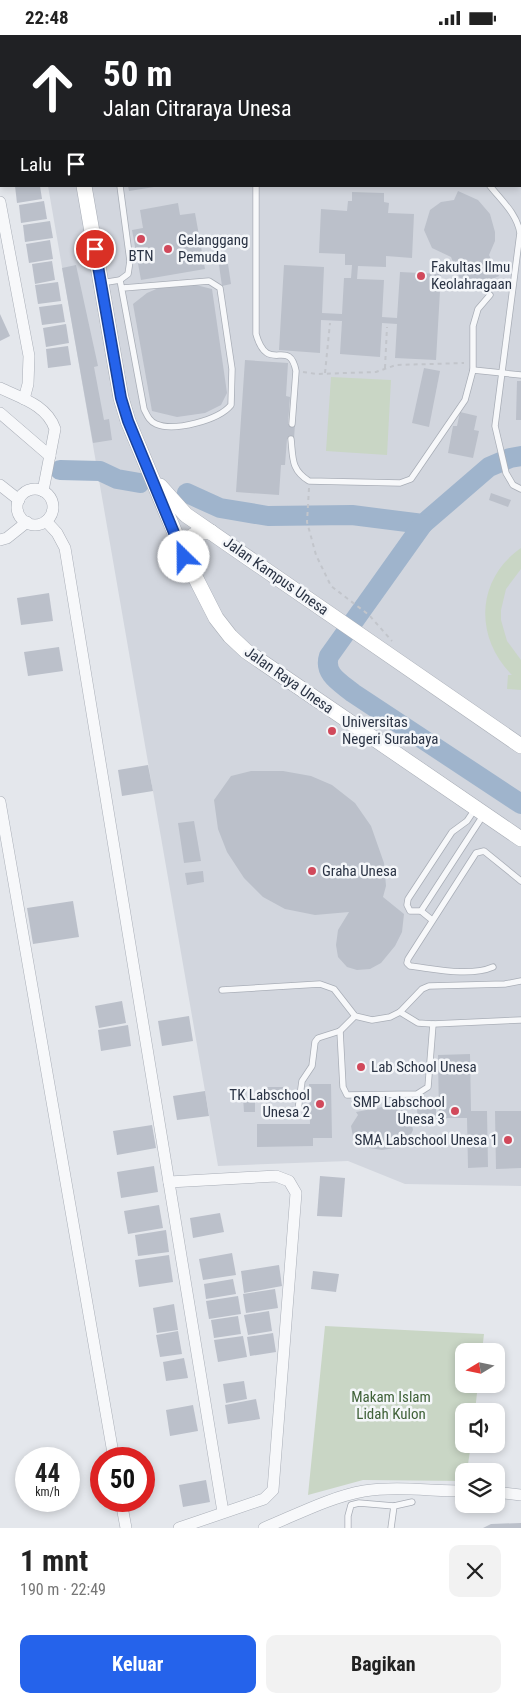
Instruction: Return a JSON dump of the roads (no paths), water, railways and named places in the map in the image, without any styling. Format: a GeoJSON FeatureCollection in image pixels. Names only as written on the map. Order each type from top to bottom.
{"type":"FeatureCollection","features":[{"type":"Feature","properties":{"kind":"main road","name":"Jalan Raya Unesa"},"geometry":{"type":"LineString","coordinates":[[84,187],[121,398],[184,557],[216,618],[230,636],[246,651],[521,839]]}},
{"type":"Feature","properties":{"kind":"main road","name":"Jalan Kampus Unesa"},"geometry":{"type":"LineString","coordinates":[[152,478],[186,515],[212,531],[521,745]]}},
{"type":"Feature","properties":{"kind":"main road"},"geometry":{"type":"LineString","coordinates":[[184,557],[184,550],[191,537],[204,531],[212,531]]}},
{"type":"Feature","properties":{"kind":"street"},"geometry":{"type":"LineString","coordinates":[[0,202],[29,356],[28,384],[24,399]]}},
{"type":"Feature","properties":{"kind":"street"},"geometry":{"type":"LineString","coordinates":[[0,388],[43,410],[52,421],[55,429],[43,491]]}},
{"type":"Feature","properties":{"kind":"street"},"geometry":{"type":"LineString","coordinates":[[0,413],[50,456]]}},
{"type":"Feature","properties":{"kind":"street"},"geometry":{"type":"LineString","coordinates":[[0,485],[19,500]]}},
{"type":"Feature","properties":{"kind":"street"},"geometry":{"type":"LineString","coordinates":[[30,490],[43,491],[50,497],[53,507],[46,521],[36,524],[26,522],[18,512],[19,500],[30,490]]}},
{"type":"Feature","properties":{"kind":"street"},"geometry":{"type":"LineString","coordinates":[[46,521],[57,533],[64,548],[223,1512]]}},
{"type":"Feature","properties":{"kind":"street"},"geometry":{"type":"LineString","coordinates":[[0,540],[7,538],[26,522]]}},
{"type":"Feature","properties":{"kind":"street"},"geometry":{"type":"LineString","coordinates":[[0,802],[112,1447]]}},
{"type":"Feature","properties":{"kind":"street"},"geometry":{"type":"LineString","coordinates":[[169,1182],[276,1176],[289,1181],[296,1193],[273,1490],[264,1499],[179,1528]]}},
{"type":"Feature","properties":{"kind":"street"},"geometry":{"type":"LineString","coordinates":[[505,1491],[521,1488]]}},
{"type":"Feature","properties":{"kind":"street"},"geometry":{"type":"LineString","coordinates":[[264,1528],[328,1502],[363,1491],[380,1489],[455,1491]]}},
{"type":"Feature","properties":{"kind":"street"},"geometry":{"type":"LineString","coordinates":[[505,1493],[521,1495]]}},
{"type":"Feature","properties":{"kind":"street"},"geometry":{"type":"LineString","coordinates":[[123,1512],[126,1528]]}},
{"type":"Feature","properties":{"kind":"lane"},"geometry":{"type":"LineString","coordinates":[[101,283],[120,280],[128,274],[130,261],[120,187]]}},
{"type":"Feature","properties":{"kind":"lane"},"geometry":{"type":"LineString","coordinates":[[256,187],[256,334],[260,346],[265,353],[273,356],[290,356],[296,371],[292,424]]}},
{"type":"Feature","properties":{"kind":"lane"},"geometry":{"type":"LineString","coordinates":[[491,187],[513,213],[518,222],[520,233],[495,426],[506,473],[513,485],[521,489]]}},
{"type":"Feature","properties":{"kind":"lane"},"geometry":{"type":"LineString","coordinates":[[120,280],[144,409],[150,419],[157,424],[178,426],[206,421],[228,409],[231,405],[232,369],[220,288],[209,281],[123,288]]}},
{"type":"Feature","properties":{"kind":"lane"},"geometry":{"type":"LineString","coordinates":[[291,439],[294,465],[299,475],[310,481],[400,483],[411,479],[419,470],[465,400],[473,367],[472,326],[478,309],[490,295]]}},
{"type":"Feature","properties":{"kind":"lane"},"geometry":{"type":"LineString","coordinates":[[473,367],[502,374],[521,375]]}},
{"type":"Feature","properties":{"kind":"lane"},"geometry":{"type":"LineString","coordinates":[[421,911],[480,811]]}},
{"type":"Feature","properties":{"kind":"lane"},"geometry":{"type":"LineString","coordinates":[[432,919],[421,911],[410,911],[407,905],[408,899],[452,832],[480,811]]}},
{"type":"Feature","properties":{"kind":"lane"},"geometry":{"type":"LineString","coordinates":[[493,967],[485,971],[463,971],[410,966],[408,959],[432,919],[480,851],[484,851],[521,881]]}},
{"type":"Feature","properties":{"kind":"lane"},"geometry":{"type":"LineString","coordinates":[[222,990],[320,984],[334,989],[356,1015],[372,1019],[390,1017],[400,1012],[422,989],[429,986],[505,984],[521,981]]}},
{"type":"Feature","properties":{"kind":"lane"},"geometry":{"type":"LineString","coordinates":[[400,1012],[418,1023],[433,1024],[521,1020]]}},
{"type":"Feature","properties":{"kind":"lane"},"geometry":{"type":"LineString","coordinates":[[266,1112],[298,1110],[302,1081],[312,1066],[315,1042],[318,1038],[340,1031],[356,1015]]}},
{"type":"Feature","properties":{"kind":"lane"},"geometry":{"type":"LineString","coordinates":[[340,1031],[343,1087],[346,1095],[417,1094],[428,1087],[433,1024]]}},
{"type":"Feature","properties":{"kind":"lane"},"geometry":{"type":"LineString","coordinates":[[348,1528],[348,1516],[351,1505],[359,1503],[394,1506],[412,1502]]}},
{"type":"Feature","properties":{"kind":"lane"},"geometry":{"type":"LineString","coordinates":[[391,1528],[394,1506]]}},
{"type":"Feature","properties":{"kind":"waterway"},"geometry":{"type":"LineString","coordinates":[[187,493],[220,508],[268,516],[352,515],[423,524],[489,467],[510,458],[521,456]]}},
{"type":"Feature","properties":{"kind":"waterway"},"geometry":{"type":"LineString","coordinates":[[60,470],[100,471],[117,479],[140,483]]}},
{"type":"Feature","properties":{"kind":"waterway"},"geometry":{"type":"LineString","coordinates":[[423,524],[329,656],[329,668],[334,677],[353,693],[521,804]]}},
{"type":"Feature","properties":{"kind":"place","name":"BTN"},"geometry":{"type":"Point","coordinates":[141,239]}},
{"type":"Feature","properties":{"kind":"place","name":"Gelanggang Pemuda"},"geometry":{"type":"Point","coordinates":[168,249]}},
{"type":"Feature","properties":{"kind":"place","name":"Fakultas Ilmu Keolahragaan"},"geometry":{"type":"Point","coordinates":[421,276]}},
{"type":"Feature","properties":{"kind":"place","name":"Universitas Negeri Surabaya"},"geometry":{"type":"Point","coordinates":[332,731]}},
{"type":"Feature","properties":{"kind":"place","name":"Graha Unesa"},"geometry":{"type":"Point","coordinates":[312,871]}},
{"type":"Feature","properties":{"kind":"place","name":"Lab School Unesa"},"geometry":{"type":"Point","coordinates":[361,1067]}},
{"type":"Feature","properties":{"kind":"place","name":"TK Labschool Unesa 2"},"geometry":{"type":"Point","coordinates":[320,1104]}},
{"type":"Feature","properties":{"kind":"place","name":"SMP Labschool Unesa 3"},"geometry":{"type":"Point","coordinates":[455,1111]}},
{"type":"Feature","properties":{"kind":"place","name":"SMA Labschool Unesa 1"},"geometry":{"type":"Point","coordinates":[508,1140]}},
{"type":"Feature","properties":{"kind":"park label","name":"Makam Islam Lidah Kulon"},"geometry":{"type":"Point","coordinates":[391,1406]}}]}
